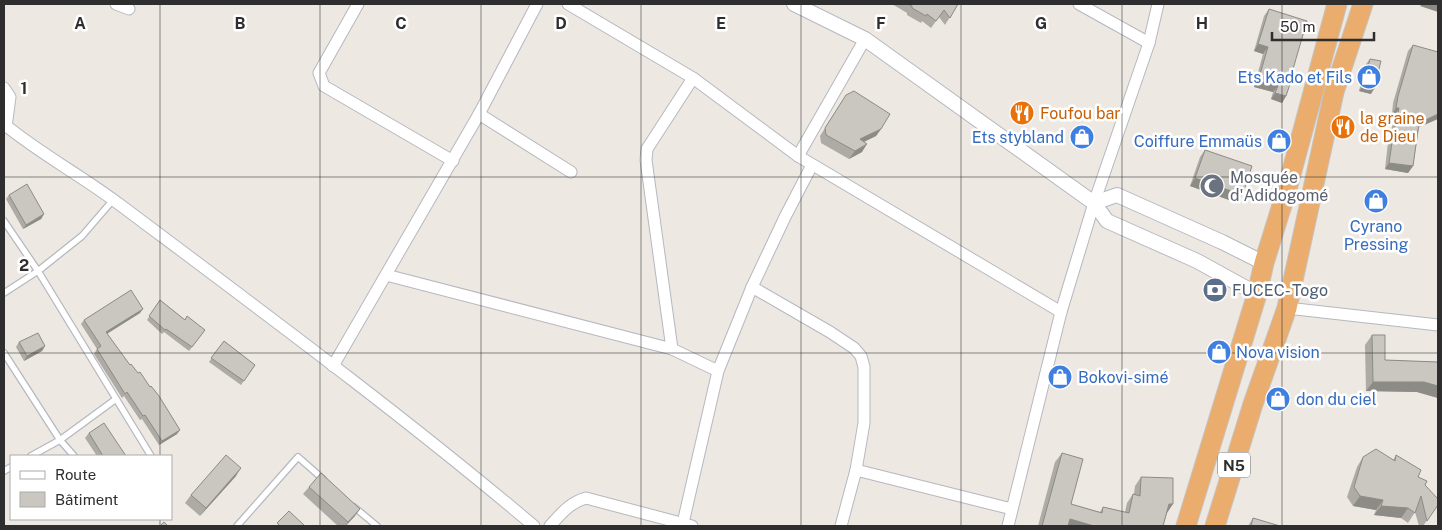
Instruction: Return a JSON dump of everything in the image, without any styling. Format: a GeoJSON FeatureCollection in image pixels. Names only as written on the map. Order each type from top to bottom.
{"type":"FeatureCollection","features":[{"type":"Feature","properties":{"kind":"highway","name":"N5"},"geometry":{"type":"LineString","coordinates":[[1186,526],[1257,294],[1337,4]]}},
{"type":"Feature","properties":{"kind":"highway","name":"N5"},"geometry":{"type":"LineString","coordinates":[[1215,526],[1253,404],[1287,308],[1334,92],[1363,4]]}},
{"type":"Feature","properties":{"kind":"highway"},"geometry":{"type":"LineString","coordinates":[[1264,263],[1294,276]]}},
{"type":"Feature","properties":{"kind":"highway"},"geometry":{"type":"LineString","coordinates":[[1257,294],[1287,308]]}},
{"type":"Feature","properties":{"kind":"street"},"geometry":{"type":"LineString","coordinates":[[116,4],[129,9]]}},
{"type":"Feature","properties":{"kind":"street"},"geometry":{"type":"LineString","coordinates":[[358,4],[319,73],[320,80],[324,86],[453,161]]}},
{"type":"Feature","properties":{"kind":"street"},"geometry":{"type":"LineString","coordinates":[[334,366],[453,161],[537,4]]}},
{"type":"Feature","properties":{"kind":"street"},"geometry":{"type":"LineString","coordinates":[[568,4],[692,78],[812,165],[1061,312]]}},
{"type":"Feature","properties":{"kind":"street"},"geometry":{"type":"LineString","coordinates":[[794,4],[865,39],[1094,203],[1108,221],[1197,261],[1257,294]]}},
{"type":"Feature","properties":{"kind":"street"},"geometry":{"type":"LineString","coordinates":[[1079,4],[1149,43]]}},
{"type":"Feature","properties":{"kind":"street"},"geometry":{"type":"LineString","coordinates":[[1008,526],[1061,312],[1094,203],[1149,43],[1158,4]]}},
{"type":"Feature","properties":{"kind":"street"},"geometry":{"type":"LineString","coordinates":[[798,156],[865,39]]}},
{"type":"Feature","properties":{"kind":"street"},"geometry":{"type":"LineString","coordinates":[[672,349],[646,154],[692,78]]}},
{"type":"Feature","properties":{"kind":"street"},"geometry":{"type":"LineString","coordinates":[[4,88],[10,97],[5,125],[113,200],[334,366],[462,465],[534,526]]}},
{"type":"Feature","properties":{"kind":"street"},"geometry":{"type":"LineString","coordinates":[[479,114],[570,172]]}},
{"type":"Feature","properties":{"kind":"street"},"geometry":{"type":"LineString","coordinates":[[550,526],[566,508],[576,501],[586,498],[687,525],[718,371],[752,287],[784,216],[812,165]]}},
{"type":"Feature","properties":{"kind":"street"},"geometry":{"type":"LineString","coordinates":[[1094,203],[1117,195],[1264,263]]}},
{"type":"Feature","properties":{"kind":"street"},"geometry":{"type":"LineString","coordinates":[[386,275],[672,349],[718,371]]}},
{"type":"Feature","properties":{"kind":"street"},"geometry":{"type":"LineString","coordinates":[[752,287],[830,332],[854,348],[860,356],[864,368],[865,414],[856,470],[841,526]]}},
{"type":"Feature","properties":{"kind":"street"},"geometry":{"type":"LineString","coordinates":[[1287,308],[1438,325]]}},
{"type":"Feature","properties":{"kind":"street"},"geometry":{"type":"LineString","coordinates":[[856,470],[1012,509]]}},
{"type":"Feature","properties":{"kind":"lane"},"geometry":{"type":"LineString","coordinates":[[4,293],[38,271],[82,236],[113,200]]}},
{"type":"Feature","properties":{"kind":"lane"},"geometry":{"type":"LineString","coordinates":[[4,221],[38,271],[150,455]]}},
{"type":"Feature","properties":{"kind":"lane"},"geometry":{"type":"LineString","coordinates":[[4,352],[60,440],[73,455]]}},
{"type":"Feature","properties":{"kind":"lane"},"geometry":{"type":"LineString","coordinates":[[33,455],[60,440],[116,399]]}},
{"type":"Feature","properties":{"kind":"lane"},"geometry":{"type":"LineString","coordinates":[[237,526],[298,457],[327,482]]}},
{"type":"Feature","properties":{"kind":"lane"},"geometry":{"type":"LineString","coordinates":[[348,501],[377,526]]}},
{"type":"Feature","properties":{"kind":"building"},"geometry":{"type":"Polygon","coordinates":[[[908,4],[958,4],[950,18],[944,10],[936,21],[908,4]]]}},
{"type":"Feature","properties":{"kind":"building"},"geometry":{"type":"Polygon","coordinates":[[[1269,9],[1307,21],[1286,96],[1275,93],[1278,86],[1258,81],[1268,47],[1258,44],[1269,9]]]}},
{"type":"Feature","properties":{"kind":"building"},"geometry":{"type":"Polygon","coordinates":[[[1413,45],[1438,52],[1438,114],[1419,123],[1413,166],[1389,163],[1399,108],[1396,108],[1398,96],[1413,45]]]}},
{"type":"Feature","properties":{"kind":"building"},"geometry":{"type":"Polygon","coordinates":[[[1370,59],[1381,61],[1374,89],[1363,86],[1370,59]]]}},
{"type":"Feature","properties":{"kind":"building"},"geometry":{"type":"Polygon","coordinates":[[[854,91],[890,114],[881,129],[860,139],[867,144],[855,151],[826,135],[825,128],[846,95],[854,91]]]}},
{"type":"Feature","properties":{"kind":"building"},"geometry":{"type":"Polygon","coordinates":[[[1205,150],[1252,166],[1243,193],[1235,190],[1234,192],[1195,178],[1205,150]]]}},
{"type":"Feature","properties":{"kind":"building"},"geometry":{"type":"Polygon","coordinates":[[[27,184],[44,214],[26,225],[9,195],[27,184]]]}},
{"type":"Feature","properties":{"kind":"building"},"geometry":{"type":"Polygon","coordinates":[[[131,290],[143,309],[106,332],[130,365],[138,373],[140,372],[159,396],[180,430],[162,441],[127,392],[125,394],[97,349],[101,346],[84,320],[131,290]]]}},
{"type":"Feature","properties":{"kind":"building"},"geometry":{"type":"Polygon","coordinates":[[[160,300],[185,320],[187,316],[205,330],[192,347],[165,330],[149,316],[160,300]]]}},
{"type":"Feature","properties":{"kind":"building"},"geometry":{"type":"Polygon","coordinates":[[[38,333],[45,346],[27,356],[19,342],[38,333]]]}},
{"type":"Feature","properties":{"kind":"building"},"geometry":{"type":"Polygon","coordinates":[[[1372,335],[1385,335],[1385,360],[1438,362],[1438,386],[1424,382],[1373,382],[1372,335]]]}},
{"type":"Feature","properties":{"kind":"building"},"geometry":{"type":"Polygon","coordinates":[[[224,341],[255,365],[244,381],[211,358],[224,341]]]}},
{"type":"Feature","properties":{"kind":"building"},"geometry":{"type":"Polygon","coordinates":[[[104,423],[125,455],[102,455],[89,433],[104,423]]]}},
{"type":"Feature","properties":{"kind":"building"},"geometry":{"type":"Polygon","coordinates":[[[1376,449],[1395,461],[1396,455],[1421,470],[1418,477],[1427,481],[1425,485],[1438,499],[1438,505],[1427,521],[1421,496],[1415,513],[1408,508],[1381,506],[1383,500],[1360,496],[1354,487],[1363,457],[1376,449]]]}},
{"type":"Feature","properties":{"kind":"building"},"geometry":{"type":"Polygon","coordinates":[[[1062,453],[1083,459],[1071,504],[1102,513],[1103,507],[1129,513],[1133,494],[1140,496],[1141,477],[1173,478],[1173,504],[1169,504],[1163,526],[1094,526],[1070,519],[1068,526],[1042,526],[1062,453]]]}},
{"type":"Feature","properties":{"kind":"building"},"geometry":{"type":"Polygon","coordinates":[[[226,455],[241,468],[206,508],[191,495],[226,455]]]}},
{"type":"Feature","properties":{"kind":"building"},"geometry":{"type":"Polygon","coordinates":[[[321,473],[360,509],[348,522],[309,487],[321,473]]]}},
{"type":"Feature","properties":{"kind":"building"},"geometry":{"type":"Polygon","coordinates":[[[289,511],[305,526],[280,526],[277,523],[289,511]]]}},
{"type":"Feature","properties":{"kind":"building"},"geometry":{"type":"Polygon","coordinates":[[[1253,518],[1280,526],[1251,526],[1253,518]]]}},
{"type":"Feature","properties":{"kind":"building"},"geometry":{"type":"Polygon","coordinates":[[[164,522],[168,526],[160,526],[164,522]]]}},
{"type":"Feature","properties":{"kind":"place","name":"Ets Kado et Fils"},"geometry":{"type":"Point","coordinates":[1369,77]}},
{"type":"Feature","properties":{"kind":"place","name":"Foufou bar"},"geometry":{"type":"Point","coordinates":[1022,113]}},
{"type":"Feature","properties":{"kind":"place","name":"la graine de Dieu"},"geometry":{"type":"Point","coordinates":[1343,127]}},
{"type":"Feature","properties":{"kind":"place","name":"Ets stybland"},"geometry":{"type":"Point","coordinates":[1082,137]}},
{"type":"Feature","properties":{"kind":"place","name":"Coiffure Emmaüs"},"geometry":{"type":"Point","coordinates":[1279,141]}},
{"type":"Feature","properties":{"kind":"place","name":"Mosquée d'Adidogomé"},"geometry":{"type":"Point","coordinates":[1212,186]}},
{"type":"Feature","properties":{"kind":"place","name":"Cyrano Pressing"},"geometry":{"type":"Point","coordinates":[1376,201]}},
{"type":"Feature","properties":{"kind":"place","name":"FUCEC- Togo"},"geometry":{"type":"Point","coordinates":[1215,290]}},
{"type":"Feature","properties":{"kind":"place","name":"Nova vision"},"geometry":{"type":"Point","coordinates":[1219,352]}},
{"type":"Feature","properties":{"kind":"place","name":"Bokovi-simé"},"geometry":{"type":"Point","coordinates":[1060,377]}},
{"type":"Feature","properties":{"kind":"place","name":"don du ciel"},"geometry":{"type":"Point","coordinates":[1278,399]}}]}
